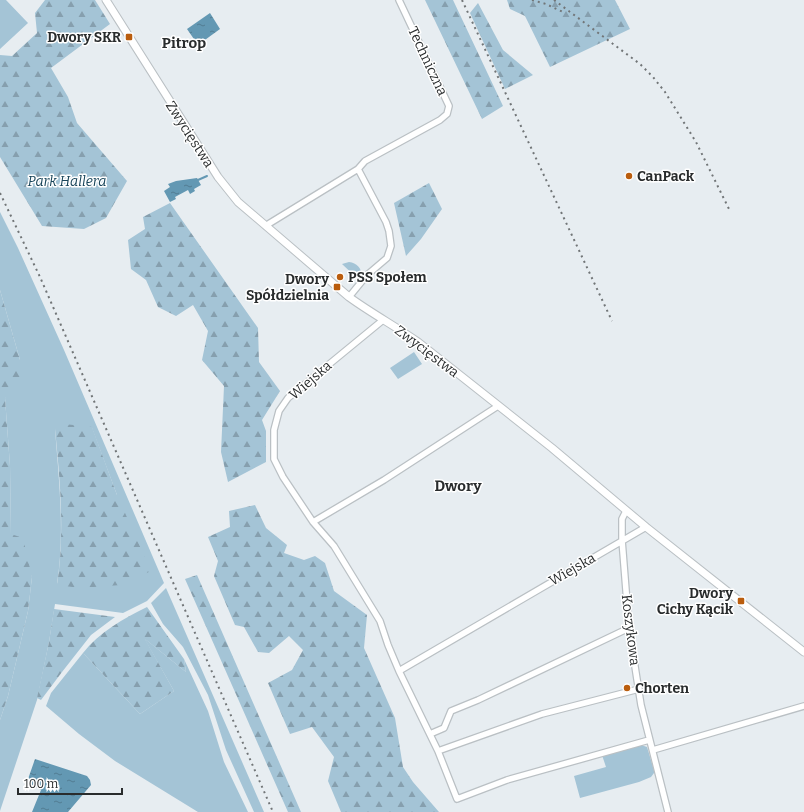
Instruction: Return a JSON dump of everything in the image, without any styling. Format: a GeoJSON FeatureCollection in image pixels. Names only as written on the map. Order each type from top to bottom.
{"type":"FeatureCollection","features":[{"type":"Feature","properties":{"kind":"street","name":"Zwycięstwa"},"geometry":{"type":"LineString","coordinates":[[106,0],[218,177],[238,202],[349,297],[418,342],[552,448],[626,511],[804,652]]}},
{"type":"Feature","properties":{"kind":"street","name":"Techniczna"},"geometry":{"type":"LineString","coordinates":[[266,226],[358,169],[365,161],[440,120],[447,114],[449,106],[399,0]]}},
{"type":"Feature","properties":{"kind":"street"},"geometry":{"type":"LineString","coordinates":[[349,297],[367,275],[387,258],[391,246],[386,222],[358,169]]}},
{"type":"Feature","properties":{"kind":"street","name":"Wiejska"},"geometry":{"type":"LineString","coordinates":[[383,320],[288,398],[280,411],[274,430],[274,459],[283,477],[313,522],[334,546],[380,621],[399,671],[430,734],[457,799],[508,780],[649,740]]}},
{"type":"Feature","properties":{"kind":"street"},"geometry":{"type":"LineString","coordinates":[[313,522],[384,480],[498,406]]}},
{"type":"Feature","properties":{"kind":"street","name":"Koszykowa"},"geometry":{"type":"LineString","coordinates":[[626,511],[622,519],[622,540],[629,628],[641,705],[668,812]]}},
{"type":"Feature","properties":{"kind":"street"},"geometry":{"type":"LineString","coordinates":[[622,540],[646,527]]}},
{"type":"Feature","properties":{"kind":"street","name":"Wiejska"},"geometry":{"type":"LineString","coordinates":[[399,671],[622,540]]}},
{"type":"Feature","properties":{"kind":"street"},"geometry":{"type":"LineString","coordinates":[[430,734],[444,728],[451,711],[478,700],[629,628]]}},
{"type":"Feature","properties":{"kind":"street"},"geometry":{"type":"LineString","coordinates":[[438,752],[542,714],[639,689]]}},
{"type":"Feature","properties":{"kind":"street"},"geometry":{"type":"LineString","coordinates":[[653,750],[804,706]]}},
{"type":"Feature","properties":{"kind":"green space"},"geometry":{"type":"Polygon","coordinates":[[[0,0],[6,0],[28,23],[0,49],[0,0]]]}},
{"type":"Feature","properties":{"kind":"green space","name":"Park Hallera"},"geometry":{"type":"Polygon","coordinates":[[[45,0],[95,0],[110,24],[51,68],[68,97],[77,123],[127,181],[106,218],[84,229],[42,226],[0,157],[0,55],[12,56],[37,33],[35,13],[45,0]]]}},
{"type":"Feature","properties":{"kind":"green space"},"geometry":{"type":"Polygon","coordinates":[[[425,0],[453,0],[503,106],[482,119],[425,0]]]}},
{"type":"Feature","properties":{"kind":"green space"},"geometry":{"type":"Polygon","coordinates":[[[507,0],[615,0],[630,29],[550,67],[525,16],[510,9],[507,0]]]}},
{"type":"Feature","properties":{"kind":"green space"},"geometry":{"type":"Polygon","coordinates":[[[478,3],[503,50],[533,75],[505,89],[470,13],[478,3]]]}},
{"type":"Feature","properties":{"kind":"green space"},"geometry":{"type":"Polygon","coordinates":[[[429,183],[442,209],[421,239],[406,256],[394,203],[429,183]]]}},
{"type":"Feature","properties":{"kind":"green space"},"geometry":{"type":"Polygon","coordinates":[[[170,203],[258,328],[259,362],[280,391],[262,420],[266,431],[266,462],[228,482],[221,452],[224,386],[202,360],[208,331],[193,305],[176,316],[158,307],[146,280],[131,269],[128,240],[145,229],[143,217],[170,203]]]}},
{"type":"Feature","properties":{"kind":"green space"},"geometry":{"type":"Polygon","coordinates":[[[0,212],[64,350],[164,583],[147,601],[123,613],[55,604],[37,700],[0,811],[0,720],[8,696],[28,611],[32,577],[11,535],[10,466],[5,398],[20,360],[0,290],[0,212]],[[92,428],[55,429],[60,487],[61,526],[61,546],[57,584],[117,495],[92,428]]]}},
{"type":"Feature","properties":{"kind":"green space"},"geometry":{"type":"Polygon","coordinates":[[[349,262],[354,263],[360,268],[362,275],[359,280],[342,264],[349,262]]]}},
{"type":"Feature","properties":{"kind":"green space"},"geometry":{"type":"Polygon","coordinates":[[[0,290],[20,360],[22,386],[5,398],[10,466],[11,534],[23,538],[32,577],[28,611],[8,696],[0,720],[0,290]]]}},
{"type":"Feature","properties":{"kind":"green space"},"geometry":{"type":"Polygon","coordinates":[[[414,352],[422,364],[398,379],[390,368],[414,352]]]}},
{"type":"Feature","properties":{"kind":"green space"},"geometry":{"type":"Polygon","coordinates":[[[64,424],[92,427],[117,495],[151,571],[121,585],[80,588],[57,585],[61,546],[61,507],[55,429],[64,424]]]}},
{"type":"Feature","properties":{"kind":"green space"},"geometry":{"type":"Polygon","coordinates":[[[255,505],[266,528],[287,545],[284,553],[304,560],[315,556],[325,563],[334,591],[367,615],[364,648],[395,718],[403,767],[413,782],[439,812],[341,812],[328,781],[334,757],[312,727],[290,734],[268,683],[292,670],[303,650],[289,636],[269,653],[258,652],[244,627],[235,625],[214,576],[218,561],[208,537],[230,527],[229,511],[255,505]]]}},
{"type":"Feature","properties":{"kind":"green space"},"geometry":{"type":"Polygon","coordinates":[[[197,575],[301,812],[288,812],[185,579],[197,575]]]}},
{"type":"Feature","properties":{"kind":"green space"},"geometry":{"type":"Polygon","coordinates":[[[166,588],[264,812],[254,812],[226,750],[208,695],[183,647],[163,624],[151,603],[166,588]]]}},
{"type":"Feature","properties":{"kind":"green space"},"geometry":{"type":"Polygon","coordinates":[[[147,607],[184,659],[186,672],[145,639],[174,691],[140,714],[83,653],[89,645],[104,632],[120,621],[147,607]]]}},
{"type":"Feature","properties":{"kind":"green space"},"geometry":{"type":"Polygon","coordinates":[[[54,609],[115,617],[91,635],[41,700],[37,698],[49,642],[54,609]]]}},
{"type":"Feature","properties":{"kind":"green space"},"geometry":{"type":"Polygon","coordinates":[[[144,638],[186,672],[184,659],[208,711],[224,762],[248,812],[198,812],[115,761],[79,734],[46,706],[51,693],[83,653],[140,714],[174,691],[144,638]]]}},
{"type":"Feature","properties":{"kind":"green space"},"geometry":{"type":"Polygon","coordinates":[[[641,745],[647,747],[654,770],[651,777],[639,782],[580,798],[574,776],[606,767],[602,755],[641,745]]]}},
{"type":"Feature","properties":{"kind":"water"},"geometry":{"type":"Polygon","coordinates":[[[210,13],[220,29],[198,45],[187,29],[210,13]]]}},
{"type":"Feature","properties":{"kind":"water"},"geometry":{"type":"Polygon","coordinates":[[[197,178],[201,185],[194,189],[195,191],[190,194],[188,190],[175,197],[176,199],[170,202],[164,191],[170,187],[168,184],[176,181],[197,178]]]}},
{"type":"Feature","properties":{"kind":"water"},"geometry":{"type":"Polygon","coordinates":[[[35,759],[87,776],[90,780],[91,785],[68,812],[32,812],[41,790],[27,782],[35,759]]]}},
{"type":"Feature","properties":{"kind":"waterway"},"geometry":{"type":"LineString","coordinates":[[198,180],[207,176]]}},
{"type":"Feature","properties":{"kind":"railway"},"geometry":{"type":"LineString","coordinates":[[462,0],[612,321]]}},
{"type":"Feature","properties":{"kind":"railway"},"geometry":{"type":"LineString","coordinates":[[532,0],[546,4],[565,13]]}},
{"type":"Feature","properties":{"kind":"railway"},"geometry":{"type":"LineString","coordinates":[[554,0],[640,64],[653,77],[665,92],[696,142],[729,209]]}},
{"type":"Feature","properties":{"kind":"railway"},"geometry":{"type":"LineString","coordinates":[[0,193],[40,277],[273,812]]}},
{"type":"Feature","properties":{"kind":"place","name":"Dwory SKR"},"geometry":{"type":"Point","coordinates":[129,37]}},
{"type":"Feature","properties":{"kind":"place","name":"CanPack"},"geometry":{"type":"Point","coordinates":[629,176]}},
{"type":"Feature","properties":{"kind":"place","name":"PSS Społem"},"geometry":{"type":"Point","coordinates":[340,277]}},
{"type":"Feature","properties":{"kind":"place","name":"Dwory Spółdzielnia"},"geometry":{"type":"Point","coordinates":[337,287]}},
{"type":"Feature","properties":{"kind":"place","name":"Dwory Cichy Kącik"},"geometry":{"type":"Point","coordinates":[741,601]}},
{"type":"Feature","properties":{"kind":"place","name":"Chorten"},"geometry":{"type":"Point","coordinates":[627,688]}},
{"type":"Feature","properties":{"kind":"district","name":"Pitrop"},"geometry":{"type":"Point","coordinates":[184,43]}},
{"type":"Feature","properties":{"kind":"district","name":"Dwory"},"geometry":{"type":"Point","coordinates":[458,486]}}]}
